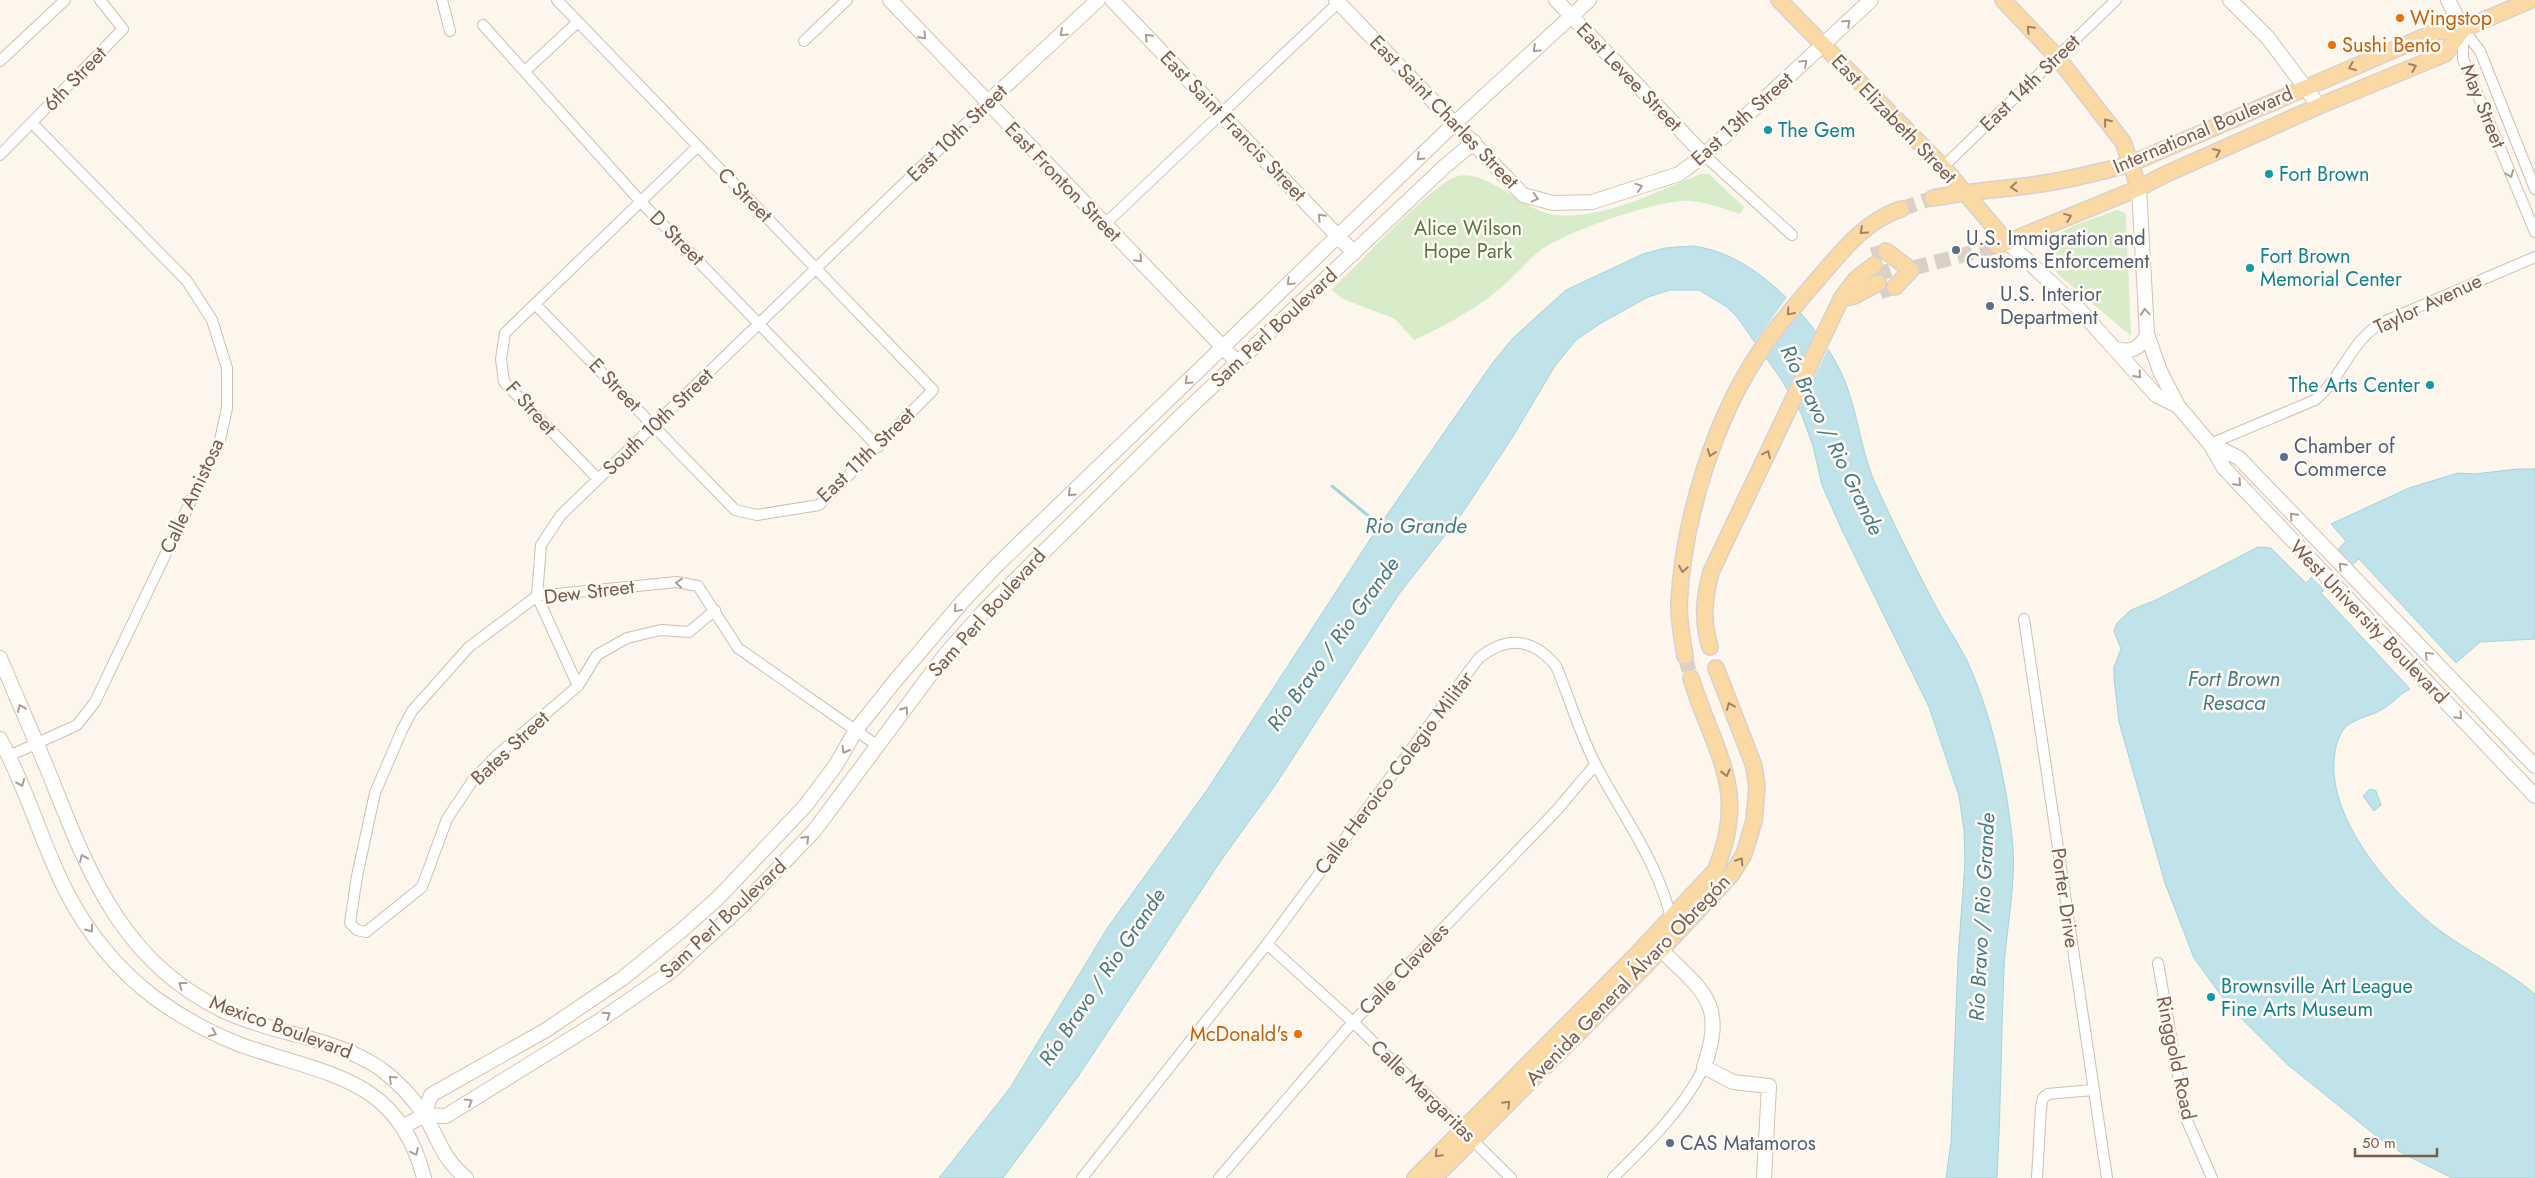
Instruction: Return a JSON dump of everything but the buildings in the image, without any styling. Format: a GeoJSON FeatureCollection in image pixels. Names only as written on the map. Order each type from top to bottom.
{"type":"FeatureCollection","features":[{"type":"Feature","properties":{"kind":"main road","name":"East Fronton Street"},"geometry":{"type":"LineString","coordinates":[[890,0],[1238,362]]}},
{"type":"Feature","properties":{"kind":"main road","name":"East 10th Street"},"geometry":{"type":"LineString","coordinates":[[987,103],[1098,0]]}},
{"type":"Feature","properties":{"kind":"main road","name":"East Saint Francis Street"},"geometry":{"type":"LineString","coordinates":[[1112,0],[1354,253]]}},
{"type":"Feature","properties":{"kind":"main road","name":"East Levee Street"},"geometry":{"type":"LineString","coordinates":[[1556,0],[1704,155]]}},
{"type":"Feature","properties":{"kind":"main road","name":"Sam Perl Boulevard"},"geometry":{"type":"LineString","coordinates":[[424,1115],[431,1096],[546,1030],[623,978],[719,897],[806,805],[836,765],[856,730],[963,601],[997,565],[1455,123],[1589,0]]}},
{"type":"Feature","properties":{"kind":"main road","name":"East Elizabeth Street"},"geometry":{"type":"LineString","coordinates":[[1779,0],[1943,167],[2002,243]]}},
{"type":"Feature","properties":{"kind":"main road","name":"East 13th Street"},"geometry":{"type":"LineString","coordinates":[[1592,202],[1679,174],[1704,155],[1871,0]]}},
{"type":"Feature","properties":{"kind":"main road"},"geometry":{"type":"LineString","coordinates":[[2003,0],[2057,57],[2123,142],[2139,188]]}},
{"type":"Feature","properties":{"kind":"main road"},"geometry":{"type":"LineString","coordinates":[[2230,0],[2268,38],[2319,106]]}},
{"type":"Feature","properties":{"kind":"main road"},"geometry":{"type":"LineString","coordinates":[[2448,0],[2463,29]]}},
{"type":"Feature","properties":{"kind":"main road","name":"International Boulevard"},"geometry":{"type":"LineString","coordinates":[[1933,198],[1964,192],[2034,185],[2085,176],[2130,164],[2304,87],[2435,32],[2463,29],[2531,0]]}},
{"type":"Feature","properties":{"kind":"main road","name":"East Saint Charles Street"},"geometry":{"type":"LineString","coordinates":[[1338,1],[1523,195],[1553,203],[1592,202]]}},
{"type":"Feature","properties":{"kind":"main road","name":"International Boulevard"},"geometry":{"type":"LineString","coordinates":[[2002,243],[2139,188],[2319,106],[2445,54],[2463,29]]}},
{"type":"Feature","properties":{"kind":"main road","name":"Sam Perl Boulevard"},"geometry":{"type":"LineString","coordinates":[[403,1127],[424,1115],[446,1116],[596,1023],[670,972],[732,915],[814,831],[945,655],[983,612],[1238,362],[1444,167],[1474,142]]}},
{"type":"Feature","properties":{"kind":"main road","name":"West University Boulevard"},"geometry":{"type":"LineString","coordinates":[[2139,188],[2147,334],[2178,406],[2210,444],[2224,468],[2311,562],[2535,796]]}},
{"type":"Feature","properties":{"kind":"main road"},"geometry":{"type":"LineString","coordinates":[[1685,656],[1679,605],[1682,575],[1692,522],[1704,472],[1736,394],[1763,346],[1821,275],[1872,223],[1889,212],[1901,209]]}},
{"type":"Feature","properties":{"kind":"main road","name":"West University Boulevard"},"geometry":{"type":"LineString","coordinates":[[2002,243],[2077,307],[2156,395],[2178,406]]}},
{"type":"Feature","properties":{"kind":"main road"},"geometry":{"type":"LineString","coordinates":[[1710,647],[1704,616],[1705,596],[1711,572],[1841,299],[1883,272],[1912,269],[1883,272]]}},
{"type":"Feature","properties":{"kind":"main road"},"geometry":{"type":"LineString","coordinates":[[2114,348],[2124,351],[2134,349],[2142,343],[2147,334]]}},
{"type":"Feature","properties":{"kind":"main road","name":"West University Boulevard"},"geometry":{"type":"LineString","coordinates":[[2210,444],[2239,458],[2535,766]]}},
{"type":"Feature","properties":{"kind":"main road","name":"Mexico Boulevard"},"geometry":{"type":"LineString","coordinates":[[0,658],[37,743],[82,857],[98,888],[123,927],[162,970],[192,993],[226,1012],[362,1057],[383,1071],[424,1115],[450,1164],[466,1178]]}},
{"type":"Feature","properties":{"kind":"main road","name":"Avenida General Álvaro Obregón"},"geometry":{"type":"LineString","coordinates":[[1588,1012],[1662,950],[1732,874],[1744,854],[1754,821],[1757,787],[1754,766],[1716,668]]}},
{"type":"Feature","properties":{"kind":"main road","name":"Avenida General Álvaro Obregón"},"geometry":{"type":"LineString","coordinates":[[1415,1178],[1467,1134],[1588,1012],[1715,871],[1722,855],[1731,808],[1730,787],[1723,759],[1692,678]]}},
{"type":"Feature","properties":{"kind":"main road","name":"Mexico Boulevard"},"geometry":{"type":"LineString","coordinates":[[0,739],[76,909],[112,958],[140,985],[163,1003],[206,1030],[248,1047],[326,1070],[360,1086],[403,1127],[420,1164],[424,1178]]}},
{"type":"Feature","properties":{"kind":"main road"},"geometry":{"type":"LineString","coordinates":[[719,897],[732,915]]}},
{"type":"Feature","properties":{"kind":"main road"},"geometry":{"type":"LineString","coordinates":[[1662,950],[1704,993],[1709,1002],[1712,1031],[1704,1067],[1732,1082],[1769,1086],[1764,1178]]}},
{"type":"Feature","properties":{"kind":"main road","name":"Avenida General Álvaro Obregón"},"geometry":{"type":"LineString","coordinates":[[1434,1178],[1467,1134]]}},
{"type":"Feature","properties":{"kind":"street"},"geometry":{"type":"LineString","coordinates":[[0,61],[65,0]]}},
{"type":"Feature","properties":{"kind":"street","name":"6th Street"},"geometry":{"type":"LineString","coordinates":[[0,155],[33,124],[123,29],[100,0]]}},
{"type":"Feature","properties":{"kind":"street"},"geometry":{"type":"LineString","coordinates":[[442,0],[450,31]]}},
{"type":"Feature","properties":{"kind":"street","name":"C Street"},"geometry":{"type":"LineString","coordinates":[[558,0],[697,147],[816,266],[933,390]]}},
{"type":"Feature","properties":{"kind":"street"},"geometry":{"type":"LineString","coordinates":[[804,41],[846,0]]}},
{"type":"Feature","properties":{"kind":"street","name":"East 14th Street"},"geometry":{"type":"LineString","coordinates":[[1943,167],[2116,0]]}},
{"type":"Feature","properties":{"kind":"street"},"geometry":{"type":"LineString","coordinates":[[1105,224],[1338,1]]}},
{"type":"Feature","properties":{"kind":"street"},"geometry":{"type":"LineString","coordinates":[[525,71],[578,22]]}},
{"type":"Feature","properties":{"kind":"street","name":"D Street"},"geometry":{"type":"LineString","coordinates":[[483,25],[641,202],[878,446]]}},
{"type":"Feature","properties":{"kind":"street","name":"May Street"},"geometry":{"type":"LineString","coordinates":[[2463,29],[2480,51],[2535,189]]}},
{"type":"Feature","properties":{"kind":"street","name":"May Street"},"geometry":{"type":"LineString","coordinates":[[2463,29],[2463,59],[2535,232]]}},
{"type":"Feature","properties":{"kind":"street","name":"East 10th Street"},"geometry":{"type":"LineString","coordinates":[[816,266],[987,103]]}},
{"type":"Feature","properties":{"kind":"street","name":"Calle Amistosa"},"geometry":{"type":"LineString","coordinates":[[9,756],[77,726],[95,702],[220,440],[227,408],[227,368],[212,320],[187,281],[33,124]]}},
{"type":"Feature","properties":{"kind":"street","name":"F Street"},"geometry":{"type":"LineString","coordinates":[[598,479],[504,382],[501,358],[505,333],[697,147]]}},
{"type":"Feature","properties":{"kind":"street","name":"East Levee Street"},"geometry":{"type":"LineString","coordinates":[[1704,155],[1792,235]]}},
{"type":"Feature","properties":{"kind":"street","name":"Taylor Avenue"},"geometry":{"type":"LineString","coordinates":[[2210,444],[2315,400],[2328,388],[2360,339],[2381,323],[2535,257]]}},
{"type":"Feature","properties":{"kind":"street","name":"South 10th Street"},"geometry":{"type":"LineString","coordinates":[[537,596],[541,545],[561,516],[816,266]]}},
{"type":"Feature","properties":{"kind":"street","name":"E Street"},"geometry":{"type":"LineString","coordinates":[[535,304],[735,510]]}},
{"type":"Feature","properties":{"kind":"street","name":"East 11th Street"},"geometry":{"type":"LineString","coordinates":[[735,510],[757,515],[819,505],[933,390]]}},
{"type":"Feature","properties":{"kind":"street","name":"Dew Street"},"geometry":{"type":"LineString","coordinates":[[350,923],[357,876],[375,793],[412,711],[469,647],[537,596],[677,582],[698,586],[738,648],[878,746]]}},
{"type":"Feature","properties":{"kind":"street"},"geometry":{"type":"LineString","coordinates":[[537,596],[578,686]]}},
{"type":"Feature","properties":{"kind":"street","name":"Bates Street"},"geometry":{"type":"LineString","coordinates":[[350,923],[357,930],[366,932],[422,887],[447,819],[473,780],[496,756],[578,686],[597,656],[627,638],[661,630],[689,632],[715,610]]}},
{"type":"Feature","properties":{"kind":"street","name":"Porter Drive"},"geometry":{"type":"LineString","coordinates":[[2024,619],[2092,1090],[2107,1178]]}},
{"type":"Feature","properties":{"kind":"street","name":"Calle Heroico Colegio Militar"},"geometry":{"type":"LineString","coordinates":[[1082,1178],[1267,944],[1478,660],[1490,648],[1508,642],[1530,645],[1546,654],[1556,666],[1596,765],[1656,873],[1671,918]]}},
{"type":"Feature","properties":{"kind":"street","name":"Calle Claveles"},"geometry":{"type":"LineString","coordinates":[[1218,1178],[1353,1022],[1556,812],[1596,765]]}},
{"type":"Feature","properties":{"kind":"street","name":"Calle Margaritas"},"geometry":{"type":"LineString","coordinates":[[1267,944],[1353,1022],[1512,1178]]}},
{"type":"Feature","properties":{"kind":"street","name":"Ringgold Road"},"geometry":{"type":"LineString","coordinates":[[2158,964],[2185,1116],[2212,1178]]}},
{"type":"Feature","properties":{"kind":"street"},"geometry":{"type":"LineString","coordinates":[[1613,1178],[1672,1118],[1693,1090],[1704,1067]]}},
{"type":"Feature","properties":{"kind":"street"},"geometry":{"type":"LineString","coordinates":[[2037,1178],[2043,1098],[2048,1094],[2092,1090]]}},
{"type":"Feature","properties":{"kind":"green space","name":"Alice Wilson Hope Park"},"geometry":{"type":"Polygon","coordinates":[[[1701,174],[1709,174],[1744,207],[1740,214],[1705,203],[1678,201],[1638,210],[1592,225],[1541,250],[1482,303],[1449,323],[1414,340],[1395,319],[1343,299],[1331,290],[1413,209],[1446,182],[1458,176],[1470,176],[1494,184],[1531,207],[1543,212],[1555,215],[1574,215],[1593,213],[1630,203],[1701,174]]]}},
{"type":"Feature","properties":{"kind":"green space"},"geometry":{"type":"Polygon","coordinates":[[[2117,210],[2125,213],[2126,217],[2131,336],[2061,277],[2050,263],[2047,251],[2051,241],[2061,233],[2074,226],[2117,210]]]}},
{"type":"Feature","properties":{"kind":"water","name":"Rio Grande"},"geometry":{"type":"Polygon","coordinates":[[[1691,246],[1713,250],[1734,259],[1755,271],[1774,286],[1808,322],[1834,359],[1848,389],[1869,468],[1875,483],[1937,609],[1965,657],[1978,686],[1992,731],[2003,778],[2011,825],[2014,862],[2004,968],[1997,1178],[1946,1178],[1951,1142],[1958,958],[1965,862],[1964,830],[1959,796],[1929,707],[1841,528],[1822,485],[1813,446],[1801,413],[1781,379],[1737,317],[1727,307],[1699,290],[1670,290],[1648,297],[1601,323],[1576,340],[1555,366],[1512,438],[1461,515],[1399,594],[1274,787],[1224,856],[1079,1075],[1003,1178],[939,1178],[1010,1088],[1108,927],[1207,790],[1373,535],[1491,365],[1513,338],[1566,290],[1643,254],[1665,248],[1691,246]]]}},
{"type":"Feature","properties":{"kind":"water","name":"Fort Brown Resaca"},"geometry":{"type":"Polygon","coordinates":[[[2535,469],[2535,639],[2480,642],[2456,663],[2359,559],[2321,593],[2410,689],[2382,710],[2348,725],[2340,735],[2335,755],[2334,774],[2338,795],[2356,838],[2385,878],[2401,896],[2434,926],[2511,976],[2535,994],[2535,1178],[2452,1178],[2402,1153],[2380,1139],[2287,1064],[2228,1005],[2194,958],[2165,883],[2119,722],[2114,667],[2121,649],[2114,631],[2117,623],[2131,610],[2156,600],[2258,547],[2271,548],[2306,583],[2346,541],[2331,524],[2409,488],[2458,473],[2475,474],[2535,469]]]}},
{"type":"Feature","properties":{"kind":"water"},"geometry":{"type":"Polygon","coordinates":[[[2370,789],[2376,791],[2381,805],[2374,811],[2363,796],[2370,789]]]}},
{"type":"Feature","properties":{"kind":"pier"},"geometry":{"type":"Polygon","coordinates":[[[1787,297],[1800,310],[1764,361],[1753,345],[1787,297]]]}},
{"type":"Feature","properties":{"kind":"pier"},"geometry":{"type":"Polygon","coordinates":[[[1817,330],[1829,347],[1797,412],[1787,393],[1817,330]]]}},
{"type":"Feature","properties":{"kind":"pier"},"geometry":{"type":"Polygon","coordinates":[[[2336,548],[2354,566],[2326,591],[2310,575],[2336,548]]]}},
{"type":"Feature","properties":{"kind":"waterway"},"geometry":{"type":"LineString","coordinates":[[1332,486],[1382,527]]}},
{"type":"Feature","properties":{"kind":"tunnel"},"geometry":{"type":"LineString","coordinates":[[1901,209],[1933,198]]}},
{"type":"Feature","properties":{"kind":"tunnel"},"geometry":{"type":"LineString","coordinates":[[1913,268],[1998,246]]}},
{"type":"Feature","properties":{"kind":"tunnel"},"geometry":{"type":"LineString","coordinates":[[1872,255],[1886,251]]}},
{"type":"Feature","properties":{"kind":"tunnel"},"geometry":{"type":"LineString","coordinates":[[1876,275],[1891,270]]}},
{"type":"Feature","properties":{"kind":"tunnel"},"geometry":{"type":"LineString","coordinates":[[1880,292],[1895,287]]}},
{"type":"Feature","properties":{"kind":"tunnel"},"geometry":{"type":"LineString","coordinates":[[1685,656],[1691,678]]}},
{"type":"Feature","properties":{"kind":"place","name":"Wingstop"},"geometry":{"type":"Point","coordinates":[2400,18]}},
{"type":"Feature","properties":{"kind":"place","name":"Sushi Bento"},"geometry":{"type":"Point","coordinates":[2332,45]}},
{"type":"Feature","properties":{"kind":"place","name":"The Gem"},"geometry":{"type":"Point","coordinates":[1768,130]}},
{"type":"Feature","properties":{"kind":"place","name":"Fort Brown"},"geometry":{"type":"Point","coordinates":[2269,174]}},
{"type":"Feature","properties":{"kind":"place","name":"U.S. Immigration and Customs Enforcement"},"geometry":{"type":"Point","coordinates":[1956,250]}},
{"type":"Feature","properties":{"kind":"place","name":"Fort Brown Memorial Center"},"geometry":{"type":"Point","coordinates":[2250,268]}},
{"type":"Feature","properties":{"kind":"place","name":"U.S. Interior Department"},"geometry":{"type":"Point","coordinates":[1990,306]}},
{"type":"Feature","properties":{"kind":"place","name":"The Arts Center"},"geometry":{"type":"Point","coordinates":[2430,385]}},
{"type":"Feature","properties":{"kind":"place","name":"Chamber of Commerce"},"geometry":{"type":"Point","coordinates":[2284,457]}},
{"type":"Feature","properties":{"kind":"place","name":"Brownsville Art League Fine Arts Museum"},"geometry":{"type":"Point","coordinates":[2211,997]}},
{"type":"Feature","properties":{"kind":"place","name":"McDonald's"},"geometry":{"type":"Point","coordinates":[1298,1034]}},
{"type":"Feature","properties":{"kind":"place","name":"CAS Matamoros"},"geometry":{"type":"Point","coordinates":[1670,1143]}},
{"type":"Feature","properties":{"kind":"water label","name":"Río Bravo / Rio Grande"},"geometry":{"type":"Point","coordinates":[1832,440]}},
{"type":"Feature","properties":{"kind":"water label","name":"Río Bravo / Rio Grande"},"geometry":{"type":"Point","coordinates":[1333,644]}},
{"type":"Feature","properties":{"kind":"water label","name":"Río Bravo / Rio Grande"},"geometry":{"type":"Point","coordinates":[1982,917]}},
{"type":"Feature","properties":{"kind":"water label","name":"Río Bravo / Rio Grande"},"geometry":{"type":"Point","coordinates":[1102,977]}}]}
